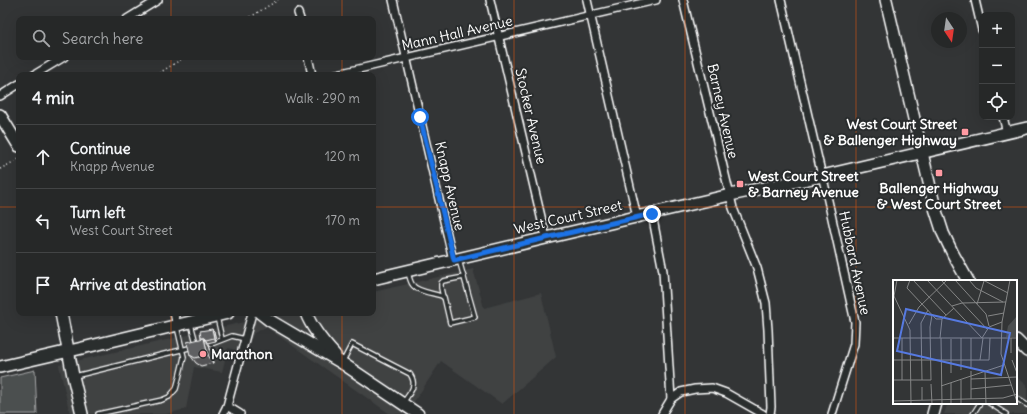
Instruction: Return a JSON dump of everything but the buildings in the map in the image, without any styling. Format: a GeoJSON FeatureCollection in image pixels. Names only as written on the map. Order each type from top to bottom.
{"type":"FeatureCollection","features":[{"type":"Feature","properties":{"kind":"street"},"geometry":{"type":"LineString","coordinates":[[131,16],[158,0]]}},
{"type":"Feature","properties":{"kind":"street","name":"Knapp Avenue"},"geometry":{"type":"LineString","coordinates":[[393,0],[456,260]]}},
{"type":"Feature","properties":{"kind":"street","name":"Stocker Avenue"},"geometry":{"type":"LineString","coordinates":[[490,0],[546,238]]}},
{"type":"Feature","properties":{"kind":"street"},"geometry":{"type":"LineString","coordinates":[[587,0],[637,217]]}},
{"type":"Feature","properties":{"kind":"street","name":"Mann Hall Avenue"},"geometry":{"type":"LineString","coordinates":[[347,72],[656,0]]}},
{"type":"Feature","properties":{"kind":"street","name":"Barney Avenue"},"geometry":{"type":"LineString","coordinates":[[683,0],[733,208],[757,268],[766,303],[771,407],[770,414]]}},
{"type":"Feature","properties":{"kind":"street","name":"Hubbard Avenue"},"geometry":{"type":"LineString","coordinates":[[781,0],[827,194],[855,322],[854,344],[832,414]]}},
{"type":"Feature","properties":{"kind":"street"},"geometry":{"type":"LineString","coordinates":[[886,0],[935,208],[943,233],[967,280]]}},
{"type":"Feature","properties":{"kind":"street"},"geometry":{"type":"LineString","coordinates":[[975,0],[979,17]]}},
{"type":"Feature","properties":{"kind":"street"},"geometry":{"type":"LineString","coordinates":[[39,72],[59,60]]}},
{"type":"Feature","properties":{"kind":"street"},"geometry":{"type":"LineString","coordinates":[[309,60],[311,72]]}},
{"type":"Feature","properties":{"kind":"street"},"geometry":{"type":"LineString","coordinates":[[0,96],[16,86]]}},
{"type":"Feature","properties":{"kind":"street"},"geometry":{"type":"LineString","coordinates":[[0,115],[16,141]]}},
{"type":"Feature","properties":{"kind":"street"},"geometry":{"type":"LineString","coordinates":[[1004,120],[1007,133]]}},
{"type":"Feature","properties":{"kind":"street","name":"West Court Street"},"geometry":{"type":"LineString","coordinates":[[376,278],[730,195],[822,176],[1027,128]]}},
{"type":"Feature","properties":{"kind":"street"},"geometry":{"type":"LineString","coordinates":[[652,214],[663,271],[671,399]]}},
{"type":"Feature","properties":{"kind":"street"},"geometry":{"type":"LineString","coordinates":[[62,316],[82,414]]}},
{"type":"Feature","properties":{"kind":"street"},"geometry":{"type":"LineString","coordinates":[[175,316],[177,326]]}},
{"type":"Feature","properties":{"kind":"street"},"geometry":{"type":"LineString","coordinates":[[0,367],[217,316]]}},
{"type":"Feature","properties":{"kind":"street"},"geometry":{"type":"LineString","coordinates":[[224,414],[246,340],[251,316]]}},
{"type":"Feature","properties":{"kind":"street"},"geometry":{"type":"LineString","coordinates":[[264,316],[342,363],[418,414]]}},
{"type":"Feature","properties":{"kind":"street"},"geometry":{"type":"LineString","coordinates":[[307,316],[327,346],[342,363]]}},
{"type":"Feature","properties":{"kind":"street"},"geometry":{"type":"LineString","coordinates":[[1017,341],[1027,351]]}},
{"type":"Feature","properties":{"kind":"street"},"geometry":{"type":"LineString","coordinates":[[662,414],[671,399],[681,392],[695,388],[712,388],[726,392],[763,414]]}},
{"type":"Feature","properties":{"kind":"street"},"geometry":{"type":"LineString","coordinates":[[933,414],[936,404]]}},
{"type":"Feature","properties":{"kind":"street"},"geometry":{"type":"LineString","coordinates":[[227,406],[240,414]]}},
{"type":"Feature","properties":{"kind":"lane"},"geometry":{"type":"LineString","coordinates":[[456,260],[464,277],[474,317],[450,324],[441,283],[443,281],[464,277]]}},
{"type":"Feature","properties":{"kind":"lane"},"geometry":{"type":"LineString","coordinates":[[408,271],[413,286],[418,290],[444,297]]}},
{"type":"Feature","properties":{"kind":"lane"},"geometry":{"type":"LineString","coordinates":[[217,316],[222,339]]}},
{"type":"Feature","properties":{"kind":"lane"},"geometry":{"type":"LineString","coordinates":[[73,376],[197,346],[191,322]]}},
{"type":"Feature","properties":{"kind":"lane"},"geometry":{"type":"LineString","coordinates":[[98,414],[162,400],[169,397],[176,389],[184,357],[177,326]]}},
{"type":"Feature","properties":{"kind":"lane"},"geometry":{"type":"LineString","coordinates":[[202,345],[232,336],[246,340]]}},
{"type":"Feature","properties":{"kind":"lane"},"geometry":{"type":"LineString","coordinates":[[342,363],[352,344],[410,374],[414,384],[403,404]]}},
{"type":"Feature","properties":{"kind":"lane"},"geometry":{"type":"LineString","coordinates":[[1017,399],[1027,405]]}},
{"type":"Feature","properties":{"kind":"lane"},"geometry":{"type":"LineString","coordinates":[[973,414],[979,404]]}},
{"type":"Feature","properties":{"kind":"lane"},"geometry":{"type":"LineString","coordinates":[[991,404],[1006,414]]}},
{"type":"Feature","properties":{"kind":"path"},"geometry":{"type":"LineString","coordinates":[[252,16],[278,0]]}},
{"type":"Feature","properties":{"kind":"path"},"geometry":{"type":"LineString","coordinates":[[161,72],[180,60]]}},
{"type":"Feature","properties":{"kind":"path"},"geometry":{"type":"LineString","coordinates":[[0,169],[16,161]]}},
{"type":"Feature","properties":{"kind":"shaded area"},"geometry":{"type":"Polygon","coordinates":[[[473,269],[484,308],[541,293],[556,357],[502,404],[441,361],[406,414],[390,414],[266,327],[254,333],[245,352],[228,348],[222,372],[194,367],[186,409],[166,414],[70,414],[59,365],[269,316],[376,316],[376,291],[473,269]]]}},
{"type":"Feature","properties":{"kind":"shaded area"},"geometry":{"type":"Polygon","coordinates":[[[35,370],[37,414],[0,414],[0,378],[35,370]]]}},
{"type":"Feature","properties":{"kind":"shaded area"},"geometry":{"type":"Polygon","coordinates":[[[1017,378],[1027,385],[1027,414],[944,414],[948,404],[1017,404],[1017,378]]]}},
{"type":"Feature","properties":{"kind":"place","name":"West Court Street & Ballenger Highway"},"geometry":{"type":"Point","coordinates":[965,132]}},
{"type":"Feature","properties":{"kind":"place","name":"Ballenger Highway & West Court Street"},"geometry":{"type":"Point","coordinates":[939,173]}},
{"type":"Feature","properties":{"kind":"place","name":"West Court Street & Barney Avenue"},"geometry":{"type":"Point","coordinates":[740,184]}},
{"type":"Feature","properties":{"kind":"place","name":"Marathon"},"geometry":{"type":"Point","coordinates":[203,354]}},
{"type":"Feature","properties":{"kind":"route"},"geometry":{"type":"LineString","coordinates":[[420,117],[454,260],[652,214]]}}]}
